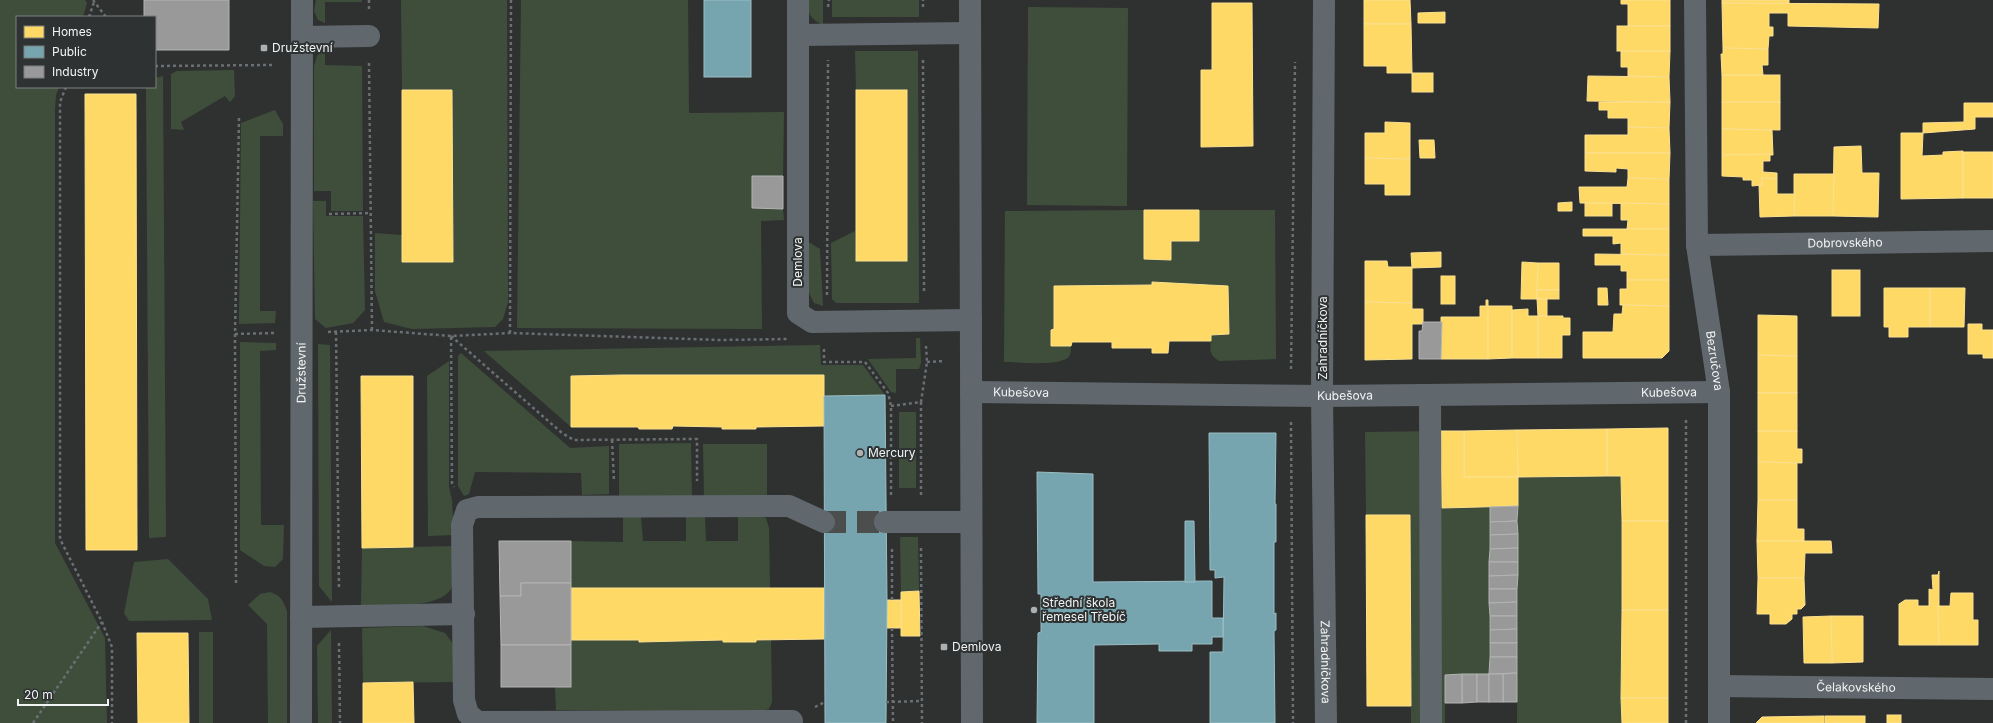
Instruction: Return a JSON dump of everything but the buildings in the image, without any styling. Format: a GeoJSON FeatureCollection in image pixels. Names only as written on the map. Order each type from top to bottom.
{"type":"FeatureCollection","features":[{"type":"Feature","properties":{"kind":"street","name":"Družstevní"},"geometry":{"type":"LineString","coordinates":[[301,723],[302,0]]}},
{"type":"Feature","properties":{"kind":"street","name":"Demlova"},"geometry":{"type":"LineString","coordinates":[[798,0],[798,313],[812,322],[971,320]]}},
{"type":"Feature","properties":{"kind":"street"},"geometry":{"type":"LineString","coordinates":[[970,0],[972,723]]}},
{"type":"Feature","properties":{"kind":"street","name":"Zahradníčkova"},"geometry":{"type":"LineString","coordinates":[[1324,0],[1322,396],[1326,723]]}},
{"type":"Feature","properties":{"kind":"street","name":"Bezručova"},"geometry":{"type":"LineString","coordinates":[[1695,0],[1697,245],[1719,392],[1719,723]]}},
{"type":"Feature","properties":{"kind":"street"},"geometry":{"type":"LineString","coordinates":[[798,35],[970,33]]}},
{"type":"Feature","properties":{"kind":"street"},"geometry":{"type":"LineString","coordinates":[[302,37],[369,36]]}},
{"type":"Feature","properties":{"kind":"street","name":"Dobrovského"},"geometry":{"type":"LineString","coordinates":[[1697,245],[1993,241]]}},
{"type":"Feature","properties":{"kind":"street","name":"Kubešova"},"geometry":{"type":"LineString","coordinates":[[971,392],[1291,396],[1719,392]]}},
{"type":"Feature","properties":{"kind":"street"},"geometry":{"type":"LineString","coordinates":[[1430,395],[1431,723]]}},
{"type":"Feature","properties":{"kind":"street"},"geometry":{"type":"LineString","coordinates":[[792,721],[478,722],[468,714],[464,700],[462,525],[467,510],[478,507],[790,506],[824,522]]}},
{"type":"Feature","properties":{"kind":"street"},"geometry":{"type":"LineString","coordinates":[[888,522],[971,522]]}},
{"type":"Feature","properties":{"kind":"street"},"geometry":{"type":"LineString","coordinates":[[301,617],[464,614]]}},
{"type":"Feature","properties":{"kind":"street","name":"Čelakovského"},"geometry":{"type":"LineString","coordinates":[[1719,686],[1993,689]]}},
{"type":"Feature","properties":{"kind":"path"},"geometry":{"type":"LineString","coordinates":[[369,0],[372,330]]}},
{"type":"Feature","properties":{"kind":"path"},"geometry":{"type":"LineString","coordinates":[[510,333],[511,0]]}},
{"type":"Feature","properties":{"kind":"path"},"geometry":{"type":"LineString","coordinates":[[827,297],[828,0]]}},
{"type":"Feature","properties":{"kind":"path"},"geometry":{"type":"LineString","coordinates":[[922,723],[921,402],[927,362],[925,321],[923,0]]}},
{"type":"Feature","properties":{"kind":"path"},"geometry":{"type":"LineString","coordinates":[[89,16],[94,1]]}},
{"type":"Feature","properties":{"kind":"path"},"geometry":{"type":"LineString","coordinates":[[94,1],[105,16]]}},
{"type":"Feature","properties":{"kind":"path"},"geometry":{"type":"LineString","coordinates":[[1293,723],[1291,396],[1295,55]]}},
{"type":"Feature","properties":{"kind":"path"},"geometry":{"type":"LineString","coordinates":[[156,66],[301,64]]}},
{"type":"Feature","properties":{"kind":"path"},"geometry":{"type":"LineString","coordinates":[[66,88],[60,102],[60,539],[102,622],[112,648],[112,723]]}},
{"type":"Feature","properties":{"kind":"path"},"geometry":{"type":"LineString","coordinates":[[236,583],[236,334],[239,118]]}},
{"type":"Feature","properties":{"kind":"path"},"geometry":{"type":"LineString","coordinates":[[302,195],[328,196],[328,214],[370,213]]}},
{"type":"Feature","properties":{"kind":"path"},"geometry":{"type":"LineString","coordinates":[[236,334],[372,330],[451,336],[510,333],[721,340],[792,339]]}},
{"type":"Feature","properties":{"kind":"path"},"geometry":{"type":"LineString","coordinates":[[336,332],[340,723]]}},
{"type":"Feature","properties":{"kind":"path"},"geometry":{"type":"LineString","coordinates":[[451,336],[562,432],[574,440],[697,439],[698,506]]}},
{"type":"Feature","properties":{"kind":"path"},"geometry":{"type":"LineString","coordinates":[[451,336],[452,483],[467,510]]}},
{"type":"Feature","properties":{"kind":"path"},"geometry":{"type":"LineString","coordinates":[[824,346],[824,362],[865,362],[888,393],[891,406],[888,522],[892,600]]}},
{"type":"Feature","properties":{"kind":"path"},"geometry":{"type":"LineString","coordinates":[[1686,392],[1686,723]]}},
{"type":"Feature","properties":{"kind":"path"},"geometry":{"type":"LineString","coordinates":[[891,406],[921,402]]}},
{"type":"Feature","properties":{"kind":"path"},"geometry":{"type":"LineString","coordinates":[[612,440],[615,506]]}},
{"type":"Feature","properties":{"kind":"path"},"geometry":{"type":"LineString","coordinates":[[33,723],[102,622]]}},
{"type":"Feature","properties":{"kind":"path"},"geometry":{"type":"LineString","coordinates":[[892,628],[892,723]]}},
{"type":"Feature","properties":{"kind":"path"},"geometry":{"type":"LineString","coordinates":[[886,702],[922,701]]}},
{"type":"Feature","properties":{"kind":"green space"},"geometry":{"type":"Polygon","coordinates":[[[0,0],[85,0],[87,3],[83,16],[16,16],[16,88],[59,88],[56,95],[55,110],[55,543],[105,638],[107,723],[0,723],[0,0]]]}},
{"type":"Feature","properties":{"kind":"green space"},"geometry":{"type":"Polygon","coordinates":[[[316,0],[362,0],[362,2],[325,2],[325,23],[318,20],[314,11],[316,0]]]}},
{"type":"Feature","properties":{"kind":"green space"},"geometry":{"type":"Polygon","coordinates":[[[401,0],[507,0],[508,302],[503,319],[495,327],[412,329],[384,322],[375,291],[375,233],[402,235],[402,262],[453,261],[452,90],[402,90],[401,0]]]}},
{"type":"Feature","properties":{"kind":"green space"},"geometry":{"type":"Polygon","coordinates":[[[521,0],[688,0],[689,113],[784,112],[783,176],[752,176],[752,208],[783,209],[784,220],[761,221],[762,329],[517,328],[521,0]]]}},
{"type":"Feature","properties":{"kind":"green space"},"geometry":{"type":"Polygon","coordinates":[[[805,0],[823,0],[823,25],[815,21],[810,15],[805,0]]]}},
{"type":"Feature","properties":{"kind":"green space"},"geometry":{"type":"Polygon","coordinates":[[[832,0],[919,0],[919,17],[832,17],[832,0]]]}},
{"type":"Feature","properties":{"kind":"green space"},"geometry":{"type":"Polygon","coordinates":[[[1028,7],[1128,8],[1127,206],[1027,205],[1028,7]]]}},
{"type":"Feature","properties":{"kind":"green space"},"geometry":{"type":"Polygon","coordinates":[[[325,49],[325,65],[362,66],[363,211],[331,211],[331,191],[314,191],[314,66],[317,56],[325,49]]]}},
{"type":"Feature","properties":{"kind":"green space"},"geometry":{"type":"Polygon","coordinates":[[[855,51],[918,51],[919,303],[836,303],[832,299],[831,243],[855,231],[856,261],[907,261],[907,90],[856,90],[855,51]]]}},
{"type":"Feature","properties":{"kind":"green space"},"geometry":{"type":"Polygon","coordinates":[[[234,70],[235,96],[230,102],[225,96],[181,122],[184,130],[171,129],[171,74],[177,71],[234,70]]]}},
{"type":"Feature","properties":{"kind":"green space"},"geometry":{"type":"Polygon","coordinates":[[[163,76],[166,537],[149,538],[146,88],[156,88],[156,78],[163,76]]]}},
{"type":"Feature","properties":{"kind":"green space"},"geometry":{"type":"Polygon","coordinates":[[[275,110],[283,124],[283,136],[260,136],[260,311],[276,311],[275,323],[239,324],[241,123],[275,110]]]}},
{"type":"Feature","properties":{"kind":"green space"},"geometry":{"type":"Polygon","coordinates":[[[313,201],[326,201],[326,216],[363,216],[365,310],[353,323],[326,328],[315,319],[313,201]]]}},
{"type":"Feature","properties":{"kind":"green space"},"geometry":{"type":"Polygon","coordinates":[[[1144,210],[1144,259],[1170,260],[1171,241],[1199,241],[1199,210],[1275,210],[1276,359],[1219,361],[1211,353],[1211,335],[1229,334],[1228,286],[1211,286],[1210,284],[1166,284],[1166,282],[1152,282],[1152,285],[1054,286],[1054,329],[1051,330],[1051,346],[1071,346],[1069,357],[1053,362],[1004,362],[1005,211],[1144,210]]]}},
{"type":"Feature","properties":{"kind":"green space"},"geometry":{"type":"Polygon","coordinates":[[[805,240],[820,249],[823,306],[814,303],[806,287],[805,240]]]}},
{"type":"Feature","properties":{"kind":"green space"},"geometry":{"type":"Polygon","coordinates":[[[916,338],[920,338],[921,363],[919,369],[896,369],[896,393],[891,392],[868,359],[916,358],[916,338]]]}},
{"type":"Feature","properties":{"kind":"green space"},"geometry":{"type":"Polygon","coordinates":[[[240,342],[276,343],[276,350],[260,351],[261,525],[284,525],[283,559],[275,567],[264,566],[240,550],[240,342]]]}},
{"type":"Feature","properties":{"kind":"green space"},"geometry":{"type":"Polygon","coordinates":[[[318,344],[330,345],[332,602],[319,586],[318,344]]]}},
{"type":"Feature","properties":{"kind":"green space"},"geometry":{"type":"Polygon","coordinates":[[[820,345],[821,365],[863,365],[885,395],[824,396],[621,375],[571,376],[571,427],[484,351],[820,345]]]}},
{"type":"Feature","properties":{"kind":"green space"},"geometry":{"type":"Polygon","coordinates":[[[461,353],[570,448],[609,446],[609,494],[582,495],[581,473],[475,472],[469,494],[464,496],[458,486],[458,356],[461,353]]]}},
{"type":"Feature","properties":{"kind":"green space"},"geometry":{"type":"Polygon","coordinates":[[[449,361],[449,487],[452,500],[454,535],[428,536],[427,376],[449,361]]]}},
{"type":"Feature","properties":{"kind":"green space"},"geometry":{"type":"Polygon","coordinates":[[[899,412],[916,412],[916,488],[899,488],[899,412]]]}},
{"type":"Feature","properties":{"kind":"green space"},"geometry":{"type":"Polygon","coordinates":[[[1441,431],[1442,508],[1490,507],[1489,674],[1445,675],[1445,723],[1411,723],[1410,515],[1366,515],[1365,432],[1441,431]]]}},
{"type":"Feature","properties":{"kind":"green space"},"geometry":{"type":"Polygon","coordinates":[[[691,443],[692,498],[619,499],[619,444],[691,443]]]}},
{"type":"Feature","properties":{"kind":"green space"},"geometry":{"type":"Polygon","coordinates":[[[703,444],[767,444],[767,497],[704,498],[703,444]]]}},
{"type":"Feature","properties":{"kind":"green space"},"geometry":{"type":"Polygon","coordinates":[[[1621,476],[1622,723],[1517,723],[1518,477],[1621,476]]]}},
{"type":"Feature","properties":{"kind":"green space"},"geometry":{"type":"Polygon","coordinates":[[[759,515],[766,518],[769,528],[770,588],[571,588],[571,541],[623,542],[623,517],[641,517],[643,541],[686,541],[686,517],[705,517],[706,541],[738,541],[738,516],[759,515]]]}},
{"type":"Feature","properties":{"kind":"green space"},"geometry":{"type":"Polygon","coordinates":[[[900,537],[918,537],[919,591],[901,592],[900,537]]]}},
{"type":"Feature","properties":{"kind":"green space"},"geometry":{"type":"Polygon","coordinates":[[[455,546],[452,586],[444,596],[423,603],[361,605],[362,548],[455,546]]]}},
{"type":"Feature","properties":{"kind":"green space"},"geometry":{"type":"Polygon","coordinates":[[[168,559],[208,599],[212,620],[129,621],[124,613],[134,562],[168,559]]]}},
{"type":"Feature","properties":{"kind":"green space"},"geometry":{"type":"Polygon","coordinates":[[[270,592],[277,595],[281,599],[287,611],[287,723],[268,723],[267,624],[248,605],[260,594],[270,592]]]}},
{"type":"Feature","properties":{"kind":"green space"},"geometry":{"type":"Polygon","coordinates":[[[423,626],[445,633],[453,644],[456,682],[363,683],[362,628],[423,626]]]}},
{"type":"Feature","properties":{"kind":"green space"},"geometry":{"type":"Polygon","coordinates":[[[331,630],[332,723],[318,723],[317,646],[331,630]]]}},
{"type":"Feature","properties":{"kind":"green space"},"geometry":{"type":"Polygon","coordinates":[[[199,632],[213,632],[213,723],[199,723],[199,632]]]}},
{"type":"Feature","properties":{"kind":"green space"},"geometry":{"type":"Polygon","coordinates":[[[571,640],[639,640],[639,642],[723,640],[723,642],[771,640],[772,702],[769,709],[759,712],[556,710],[555,687],[571,686],[571,640]]]}},
{"type":"Feature","properties":{"kind":"tunnel"},"geometry":{"type":"LineString","coordinates":[[824,522],[885,522]]}},
{"type":"Feature","properties":{"kind":"place","name":"Družstevní"},"geometry":{"type":"Point","coordinates":[264,48]}},
{"type":"Feature","properties":{"kind":"place","name":"Mercury"},"geometry":{"type":"Point","coordinates":[860,453]}},
{"type":"Feature","properties":{"kind":"place","name":"Střední škola řemesel Třebíč"},"geometry":{"type":"Point","coordinates":[1034,610]}},
{"type":"Feature","properties":{"kind":"place","name":"Demlova"},"geometry":{"type":"Point","coordinates":[944,647]}}]}
